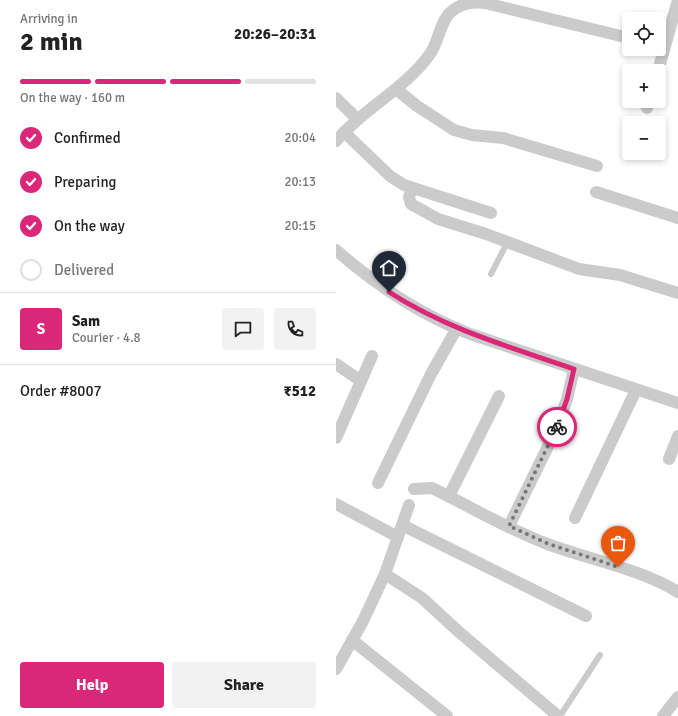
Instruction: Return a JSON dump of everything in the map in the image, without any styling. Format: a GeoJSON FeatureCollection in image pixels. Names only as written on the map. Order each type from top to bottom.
{"type":"FeatureCollection","features":[{"type":"Feature","properties":{"kind":"street"},"geometry":{"type":"LineString","coordinates":[[666,34],[678,0]]}},
{"type":"Feature","properties":{"kind":"street"},"geometry":{"type":"LineString","coordinates":[[491,213],[412,189],[390,176],[340,137],[423,64],[431,52],[451,12],[469,2],[489,4],[622,36]]}},
{"type":"Feature","properties":{"kind":"street"},"geometry":{"type":"LineString","coordinates":[[396,89],[417,106],[454,130],[472,135],[513,140],[597,166]]}},
{"type":"Feature","properties":{"kind":"street"},"geometry":{"type":"LineString","coordinates":[[336,98],[358,120]]}},
{"type":"Feature","properties":{"kind":"street"},"geometry":{"type":"LineString","coordinates":[[412,189],[409,200],[418,209],[429,215],[508,241],[543,257],[579,269],[620,275],[678,293]]}},
{"type":"Feature","properties":{"kind":"street"},"geometry":{"type":"LineString","coordinates":[[596,192],[678,218]]}},
{"type":"Feature","properties":{"kind":"street"},"geometry":{"type":"LineString","coordinates":[[336,250],[380,286],[408,304],[457,328],[574,369],[678,403]]}},
{"type":"Feature","properties":{"kind":"street"},"geometry":{"type":"LineString","coordinates":[[378,483],[431,374],[457,328]]}},
{"type":"Feature","properties":{"kind":"street"},"geometry":{"type":"LineString","coordinates":[[336,438],[372,356]]}},
{"type":"Feature","properties":{"kind":"street"},"geometry":{"type":"LineString","coordinates":[[336,364],[361,381]]}},
{"type":"Feature","properties":{"kind":"street"},"geometry":{"type":"LineString","coordinates":[[509,526],[555,432],[567,399],[574,369]]}},
{"type":"Feature","properties":{"kind":"street"},"geometry":{"type":"LineString","coordinates":[[575,518],[636,390]]}},
{"type":"Feature","properties":{"kind":"street"},"geometry":{"type":"LineString","coordinates":[[449,496],[499,396]]}},
{"type":"Feature","properties":{"kind":"street"},"geometry":{"type":"LineString","coordinates":[[669,459],[678,436]]}},
{"type":"Feature","properties":{"kind":"street"},"geometry":{"type":"LineString","coordinates":[[414,489],[432,488],[549,544],[651,579],[678,592]]}},
{"type":"Feature","properties":{"kind":"street"},"geometry":{"type":"LineString","coordinates":[[336,504],[398,537]]}},
{"type":"Feature","properties":{"kind":"street"},"geometry":{"type":"LineString","coordinates":[[336,669],[385,574],[409,505]]}},
{"type":"Feature","properties":{"kind":"street"},"geometry":{"type":"LineString","coordinates":[[402,525],[586,616]]}},
{"type":"Feature","properties":{"kind":"street"},"geometry":{"type":"LineString","coordinates":[[385,574],[422,598],[459,632],[559,716]]}},
{"type":"Feature","properties":{"kind":"street"},"geometry":{"type":"LineString","coordinates":[[352,640],[447,716]]}},
{"type":"Feature","properties":{"kind":"street"},"geometry":{"type":"LineString","coordinates":[[662,716],[678,697]]}},
{"type":"Feature","properties":{"kind":"lane"},"geometry":{"type":"LineString","coordinates":[[491,274],[508,241]]}},
{"type":"Feature","properties":{"kind":"lane"},"geometry":{"type":"LineString","coordinates":[[559,716],[600,654]]}},
{"type":"Feature","properties":{"kind":"way so far"},"geometry":{"type":"LineString","coordinates":[[557,427],[539,468],[509,526],[523,534],[549,544],[618,567]]}},
{"type":"Feature","properties":{"kind":"route"},"geometry":{"type":"LineString","coordinates":[[389,292],[438,320],[464,332],[574,369],[563,414],[557,427]]}}]}
